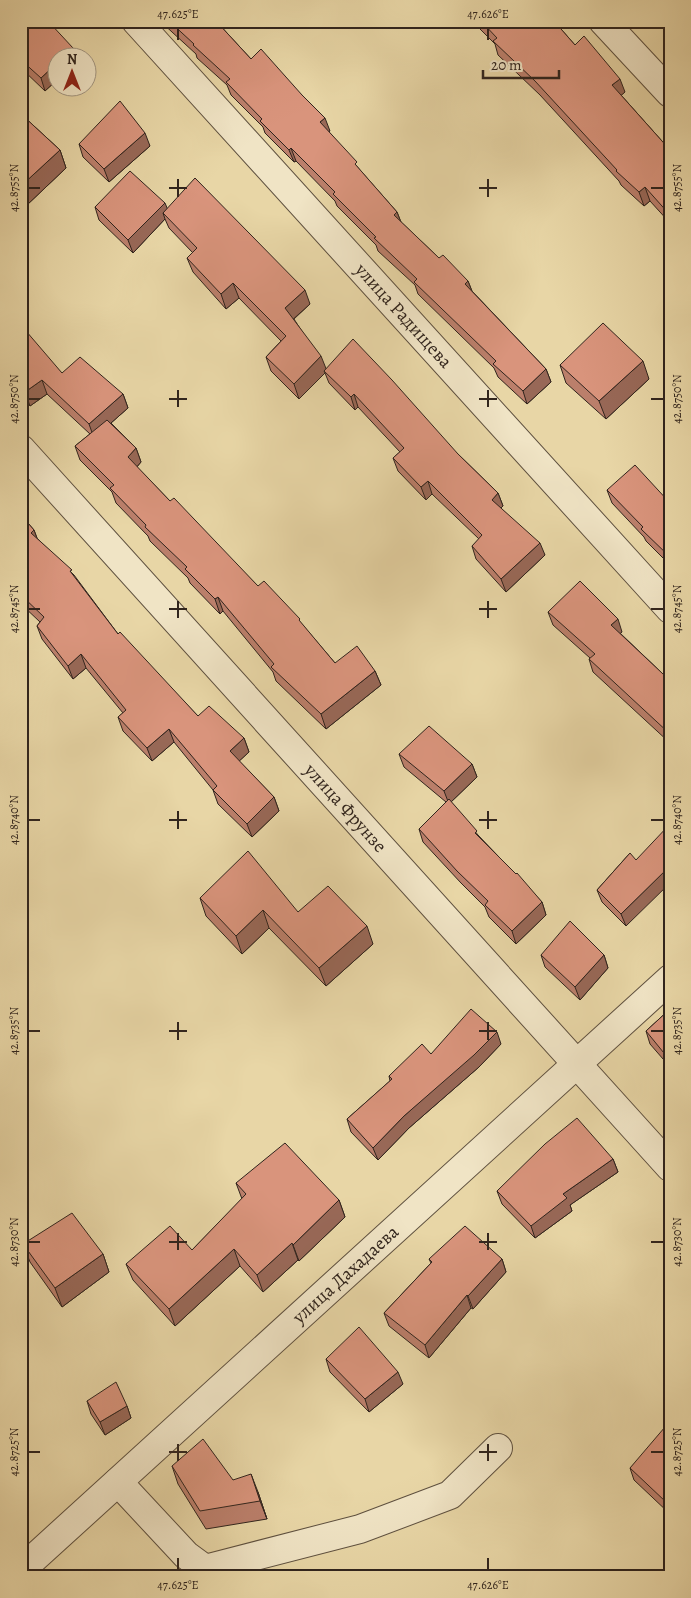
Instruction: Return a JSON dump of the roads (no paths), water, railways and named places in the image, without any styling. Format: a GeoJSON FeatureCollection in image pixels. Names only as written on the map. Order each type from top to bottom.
{"type":"FeatureCollection","features":[{"type":"Feature","properties":{"kind":"street","name":"улица Радищева"},"geometry":{"type":"LineString","coordinates":[[136,21],[670,609]]}},
{"type":"Feature","properties":{"kind":"street"},"geometry":{"type":"LineString","coordinates":[[603,21],[670,93]]}},
{"type":"Feature","properties":{"kind":"street","name":"улица Фрунзе"},"geometry":{"type":"LineString","coordinates":[[21,450],[670,1167]]}},
{"type":"Feature","properties":{"kind":"street","name":"улица Дахадаева"},"geometry":{"type":"LineString","coordinates":[[21,1570],[670,979]]}},
{"type":"Feature","properties":{"kind":"street"},"geometry":{"type":"LineString","coordinates":[[118,1482],[186,1555],[210,1573],[360,1529],[450,1495],[498,1448]]}}]}
